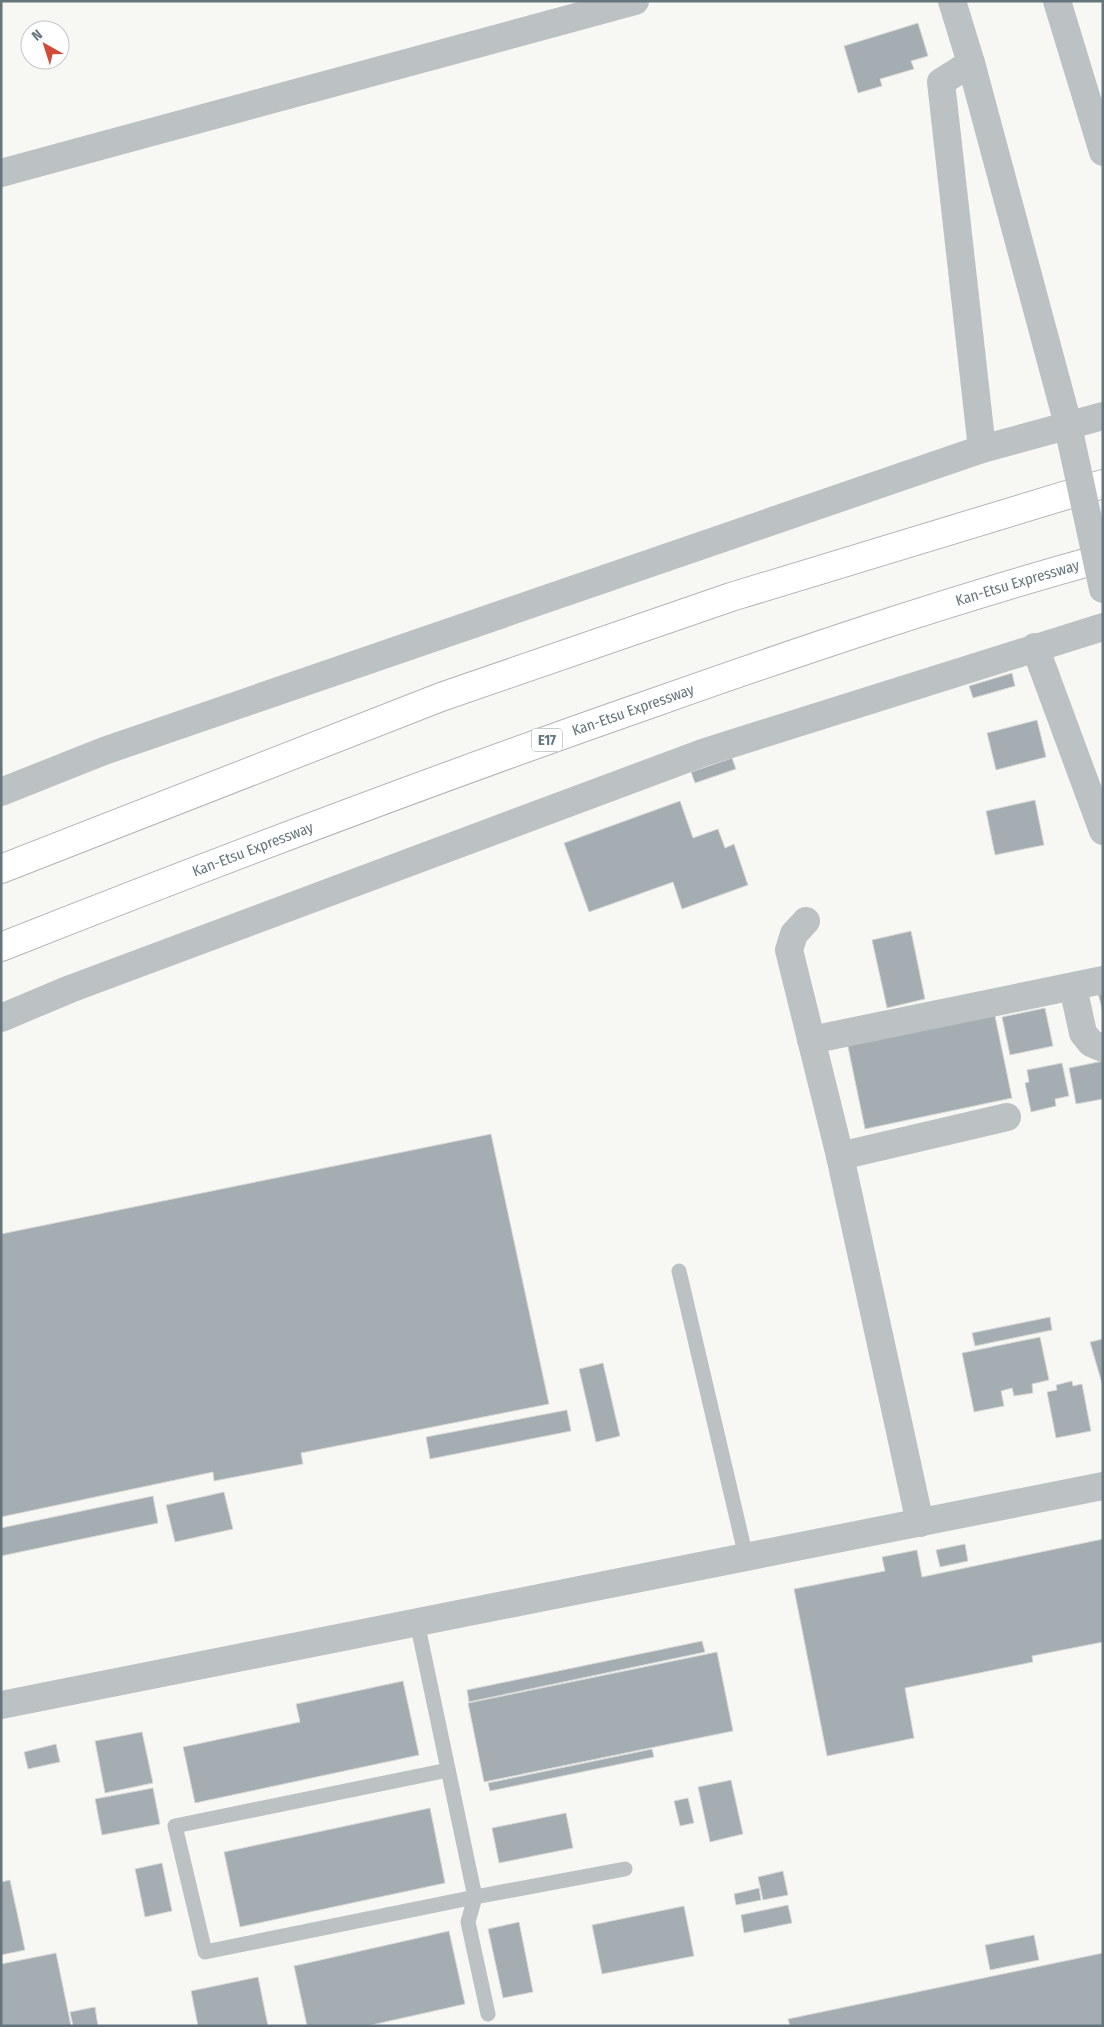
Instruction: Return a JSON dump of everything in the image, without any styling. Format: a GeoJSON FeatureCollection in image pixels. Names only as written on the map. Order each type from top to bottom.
{"type":"FeatureCollection","features":[{"type":"Feature","properties":{"kind":"highway"},"geometry":{"type":"LineString","coordinates":[[1,869],[451,694],[731,597],[1103,484]]}},
{"type":"Feature","properties":{"kind":"highway","name":"Kan-Etsu Expressway"},"geometry":{"type":"LineString","coordinates":[[1,947],[197,870],[473,766],[743,671],[1019,581],[1103,558]]}},
{"type":"Feature","properties":{"kind":"street"},"geometry":{"type":"LineString","coordinates":[[1,173],[635,1]]}},
{"type":"Feature","properties":{"kind":"street"},"geometry":{"type":"LineString","coordinates":[[952,1],[971,63],[1066,417],[1103,589]]}},
{"type":"Feature","properties":{"kind":"street"},"geometry":{"type":"LineString","coordinates":[[1057,1],[1103,152]]}},
{"type":"Feature","properties":{"kind":"street"},"geometry":{"type":"LineString","coordinates":[[971,63],[941,82],[982,449]]}},
{"type":"Feature","properties":{"kind":"street"},"geometry":{"type":"LineString","coordinates":[[1,792],[104,750],[982,449],[1103,416]]}},
{"type":"Feature","properties":{"kind":"street"},"geometry":{"type":"LineString","coordinates":[[1,1018],[70,989],[705,752],[1103,627]]}},
{"type":"Feature","properties":{"kind":"street"},"geometry":{"type":"LineString","coordinates":[[1035,647],[1103,831]]}},
{"type":"Feature","properties":{"kind":"street"},"geometry":{"type":"LineString","coordinates":[[806,921],[794,934],[789,950],[840,1156],[920,1523]]}},
{"type":"Feature","properties":{"kind":"street"},"geometry":{"type":"LineString","coordinates":[[811,1040],[1103,980]]}},
{"type":"Feature","properties":{"kind":"street"},"geometry":{"type":"LineString","coordinates":[[1073,987],[1083,1033],[1091,1043],[1103,1048]]}},
{"type":"Feature","properties":{"kind":"street"},"geometry":{"type":"LineString","coordinates":[[840,1156],[1007,1117]]}},
{"type":"Feature","properties":{"kind":"street"},"geometry":{"type":"LineString","coordinates":[[1,1705],[1103,1486]]}},
{"type":"Feature","properties":{"kind":"lane"},"geometry":{"type":"LineString","coordinates":[[678,1271],[746,1557]]}},
{"type":"Feature","properties":{"kind":"lane"},"geometry":{"type":"LineString","coordinates":[[417,1622],[475,1897],[468,1922],[488,2014]]}},
{"type":"Feature","properties":{"kind":"lane"},"geometry":{"type":"LineString","coordinates":[[448,1770],[175,1826],[205,1952],[475,1897],[625,1869]]}},
{"type":"Feature","properties":{"kind":"building"},"geometry":{"type":"Polygon","coordinates":[[[918,23],[928,56],[911,61],[914,69],[880,79],[882,86],[858,93],[844,46],[918,23]]]}},
{"type":"Feature","properties":{"kind":"building"},"geometry":{"type":"Polygon","coordinates":[[[1012,673],[1015,686],[973,698],[969,686],[1012,673]]]}},
{"type":"Feature","properties":{"kind":"building"},"geometry":{"type":"Polygon","coordinates":[[[1037,720],[1046,757],[996,770],[987,733],[1037,720]]]}},
{"type":"Feature","properties":{"kind":"building"},"geometry":{"type":"Polygon","coordinates":[[[732,758],[736,769],[695,783],[691,772],[732,758]]]}},
{"type":"Feature","properties":{"kind":"building"},"geometry":{"type":"Polygon","coordinates":[[[1035,800],[1044,845],[995,855],[986,811],[1035,800]]]}},
{"type":"Feature","properties":{"kind":"building"},"geometry":{"type":"Polygon","coordinates":[[[680,801],[693,838],[718,829],[725,848],[734,844],[748,885],[682,909],[673,882],[589,912],[564,843],[680,801]]]}},
{"type":"Feature","properties":{"kind":"building"},"geometry":{"type":"Polygon","coordinates":[[[911,931],[925,999],[887,1008],[872,940],[911,931]]]}},
{"type":"Feature","properties":{"kind":"building"},"geometry":{"type":"Polygon","coordinates":[[[1098,993],[1103,993],[1103,1013],[1098,993]]]}},
{"type":"Feature","properties":{"kind":"building"},"geometry":{"type":"Polygon","coordinates":[[[1045,1008],[1053,1046],[1010,1055],[1002,1017],[1045,1008]]]}},
{"type":"Feature","properties":{"kind":"building"},"geometry":{"type":"Polygon","coordinates":[[[994,1011],[1012,1098],[865,1129],[847,1042],[994,1011]]]}},
{"type":"Feature","properties":{"kind":"building"},"geometry":{"type":"Polygon","coordinates":[[[1103,1061],[1103,1099],[1076,1104],[1069,1068],[1103,1061]]]}},
{"type":"Feature","properties":{"kind":"building"},"geometry":{"type":"Polygon","coordinates":[[[1062,1063],[1069,1096],[1055,1099],[1056,1106],[1031,1112],[1025,1083],[1029,1082],[1027,1070],[1062,1063]]]}},
{"type":"Feature","properties":{"kind":"building"},"geometry":{"type":"Polygon","coordinates":[[[491,1134],[549,1404],[301,1453],[303,1464],[214,1481],[213,1472],[1,1517],[1,1234],[491,1134]]]}},
{"type":"Feature","properties":{"kind":"building"},"geometry":{"type":"Polygon","coordinates":[[[1050,1317],[1052,1330],[975,1346],[972,1333],[1050,1317]]]}},
{"type":"Feature","properties":{"kind":"building"},"geometry":{"type":"Polygon","coordinates":[[[1040,1337],[1049,1380],[1032,1384],[1033,1393],[1014,1396],[1012,1388],[1001,1391],[1004,1406],[974,1412],[962,1353],[1040,1337]]]}},
{"type":"Feature","properties":{"kind":"building"},"geometry":{"type":"Polygon","coordinates":[[[1103,1339],[1103,1387],[1090,1342],[1103,1339]]]}},
{"type":"Feature","properties":{"kind":"building"},"geometry":{"type":"Polygon","coordinates":[[[603,1363],[620,1436],[596,1442],[579,1369],[603,1363]]]}},
{"type":"Feature","properties":{"kind":"building"},"geometry":{"type":"Polygon","coordinates":[[[1072,1381],[1073,1386],[1082,1384],[1091,1431],[1056,1438],[1047,1392],[1057,1390],[1056,1385],[1072,1381]]]}},
{"type":"Feature","properties":{"kind":"building"},"geometry":{"type":"Polygon","coordinates":[[[567,1410],[571,1431],[430,1459],[426,1437],[567,1410]]]}},
{"type":"Feature","properties":{"kind":"building"},"geometry":{"type":"Polygon","coordinates":[[[224,1492],[233,1529],[175,1542],[166,1505],[224,1492]]]}},
{"type":"Feature","properties":{"kind":"building"},"geometry":{"type":"Polygon","coordinates":[[[153,1496],[158,1523],[1,1556],[1,1528],[153,1496]]]}},
{"type":"Feature","properties":{"kind":"building"},"geometry":{"type":"Polygon","coordinates":[[[1103,1539],[1103,1642],[1032,1656],[1033,1662],[905,1688],[914,1738],[827,1756],[794,1589],[885,1571],[882,1557],[917,1550],[922,1577],[1103,1539]]]}},
{"type":"Feature","properties":{"kind":"building"},"geometry":{"type":"Polygon","coordinates":[[[965,1544],[968,1561],[940,1567],[936,1550],[965,1544]]]}},
{"type":"Feature","properties":{"kind":"building"},"geometry":{"type":"Polygon","coordinates":[[[702,1641],[705,1652],[469,1702],[467,1690],[702,1641]]]}},
{"type":"Feature","properties":{"kind":"building"},"geometry":{"type":"Polygon","coordinates":[[[717,1652],[733,1731],[484,1782],[468,1703],[717,1652]]]}},
{"type":"Feature","properties":{"kind":"building"},"geometry":{"type":"Polygon","coordinates":[[[403,1681],[419,1755],[195,1803],[183,1747],[300,1722],[296,1704],[403,1681]]]}},
{"type":"Feature","properties":{"kind":"building"},"geometry":{"type":"Polygon","coordinates":[[[142,1732],[153,1783],[105,1793],[95,1741],[142,1732]]]}},
{"type":"Feature","properties":{"kind":"building"},"geometry":{"type":"Polygon","coordinates":[[[56,1744],[60,1762],[28,1769],[24,1752],[56,1744]]]}},
{"type":"Feature","properties":{"kind":"building"},"geometry":{"type":"Polygon","coordinates":[[[652,1749],[654,1757],[490,1791],[488,1783],[652,1749]]]}},
{"type":"Feature","properties":{"kind":"building"},"geometry":{"type":"Polygon","coordinates":[[[731,1780],[743,1834],[710,1842],[698,1787],[731,1780]]]}},
{"type":"Feature","properties":{"kind":"building"},"geometry":{"type":"Polygon","coordinates":[[[153,1788],[160,1824],[102,1835],[95,1799],[153,1788]]]}},
{"type":"Feature","properties":{"kind":"building"},"geometry":{"type":"Polygon","coordinates":[[[688,1798],[694,1823],[680,1826],[674,1801],[688,1798]]]}},
{"type":"Feature","properties":{"kind":"building"},"geometry":{"type":"Polygon","coordinates":[[[430,1808],[445,1883],[240,1927],[224,1852],[430,1808]]]}},
{"type":"Feature","properties":{"kind":"building"},"geometry":{"type":"Polygon","coordinates":[[[566,1813],[573,1848],[499,1863],[492,1828],[566,1813]]]}},
{"type":"Feature","properties":{"kind":"building"},"geometry":{"type":"Polygon","coordinates":[[[162,1863],[172,1911],[145,1917],[135,1869],[162,1863]]]}},
{"type":"Feature","properties":{"kind":"building"},"geometry":{"type":"Polygon","coordinates":[[[783,1871],[788,1895],[763,1900],[758,1877],[783,1871]]]}},
{"type":"Feature","properties":{"kind":"building"},"geometry":{"type":"Polygon","coordinates":[[[10,1880],[25,1950],[1,1955],[1,1882],[10,1880]]]}},
{"type":"Feature","properties":{"kind":"building"},"geometry":{"type":"Polygon","coordinates":[[[759,1888],[761,1900],[736,1905],[734,1894],[759,1888]]]}},
{"type":"Feature","properties":{"kind":"building"},"geometry":{"type":"Polygon","coordinates":[[[788,1905],[792,1923],[744,1933],[741,1915],[788,1905]]]}},
{"type":"Feature","properties":{"kind":"building"},"geometry":{"type":"Polygon","coordinates":[[[684,1906],[694,1956],[602,1974],[592,1925],[684,1906]]]}},
{"type":"Feature","properties":{"kind":"building"},"geometry":{"type":"Polygon","coordinates":[[[519,1922],[533,1992],[503,1998],[488,1929],[519,1922]]]}},
{"type":"Feature","properties":{"kind":"building"},"geometry":{"type":"Polygon","coordinates":[[[449,1931],[465,2004],[367,2026],[307,2026],[294,1966],[449,1931]]]}},
{"type":"Feature","properties":{"kind":"building"},"geometry":{"type":"Polygon","coordinates":[[[1034,1935],[1039,1960],[990,1970],[985,1945],[1034,1935]]]}},
{"type":"Feature","properties":{"kind":"building"},"geometry":{"type":"Polygon","coordinates":[[[56,1953],[71,2026],[1,2026],[1,1964],[56,1953]]]}},
{"type":"Feature","properties":{"kind":"building"},"geometry":{"type":"Polygon","coordinates":[[[1103,1953],[1103,2026],[790,2026],[788,2019],[1103,1953]]]}},
{"type":"Feature","properties":{"kind":"building"},"geometry":{"type":"Polygon","coordinates":[[[258,1977],[268,2026],[198,2026],[191,1991],[258,1977]]]}},
{"type":"Feature","properties":{"kind":"building"},"geometry":{"type":"Polygon","coordinates":[[[95,2007],[98,2026],[73,2026],[70,2012],[95,2007]]]}}]}
